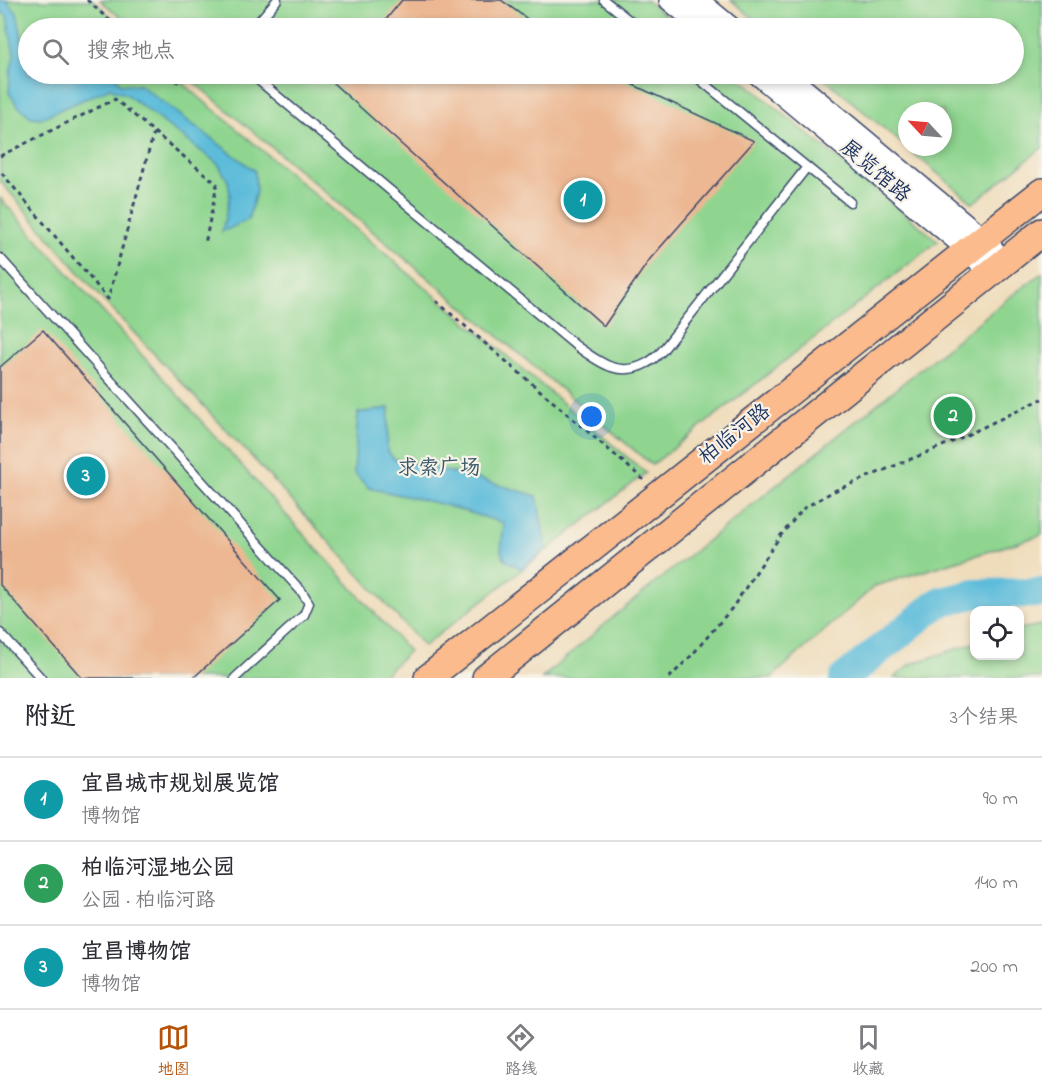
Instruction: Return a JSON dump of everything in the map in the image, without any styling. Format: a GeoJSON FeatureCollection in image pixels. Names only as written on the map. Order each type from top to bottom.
{"type":"FeatureCollection","features":[{"type":"Feature","properties":{"kind":"main road","name":"柏临河路"},"geometry":{"type":"LineString","coordinates":[[428,678],[1042,192]]}},
{"type":"Feature","properties":{"kind":"main road","name":"柏临河路"},"geometry":{"type":"LineString","coordinates":[[493,673],[1042,232]]}},
{"type":"Feature","properties":{"kind":"street"},"geometry":{"type":"LineString","coordinates":[[670,0],[692,18]]}},
{"type":"Feature","properties":{"kind":"street"},"geometry":{"type":"LineString","coordinates":[[697,0],[719,18]]}},
{"type":"Feature","properties":{"kind":"street","name":"展览馆路"},"geometry":{"type":"LineString","coordinates":[[771,84],[976,245]]}},
{"type":"Feature","properties":{"kind":"street","name":"展览馆路"},"geometry":{"type":"LineString","coordinates":[[796,84],[976,245],[997,267]]}},
{"type":"Feature","properties":{"kind":"lane"},"geometry":{"type":"LineString","coordinates":[[262,18],[277,0]]}},
{"type":"Feature","properties":{"kind":"lane"},"geometry":{"type":"LineString","coordinates":[[604,0],[626,18]]}},
{"type":"Feature","properties":{"kind":"lane"},"geometry":{"type":"LineString","coordinates":[[263,84],[574,345],[608,367],[629,370],[648,363],[662,351],[807,167]]}},
{"type":"Feature","properties":{"kind":"lane"},"geometry":{"type":"LineString","coordinates":[[705,84],[850,202]]}},
{"type":"Feature","properties":{"kind":"lane"},"geometry":{"type":"LineString","coordinates":[[0,258],[306,597],[309,603],[304,615],[235,678]]}},
{"type":"Feature","properties":{"kind":"lane"},"geometry":{"type":"LineString","coordinates":[[0,633],[41,678]]}},
{"type":"Feature","properties":{"kind":"path"},"geometry":{"type":"LineString","coordinates":[[87,0],[107,18]]}},
{"type":"Feature","properties":{"kind":"path"},"geometry":{"type":"LineString","coordinates":[[0,156],[115,99],[218,184],[205,243]]}},
{"type":"Feature","properties":{"kind":"path"},"geometry":{"type":"LineString","coordinates":[[0,171],[108,299],[154,132]]}},
{"type":"Feature","properties":{"kind":"path"},"geometry":{"type":"LineString","coordinates":[[436,301],[652,501]]}},
{"type":"Feature","properties":{"kind":"path"},"geometry":{"type":"LineString","coordinates":[[669,678],[732,608],[781,535],[804,508],[834,491],[952,442],[1042,399]]}},
{"type":"Feature","properties":{"kind":"green space","name":"求索广场"},"geometry":{"type":"Polygon","coordinates":[[[0,0],[93,0],[113,18],[18,18],[18,84],[184,84],[646,473],[424,646],[250,455],[104,301],[0,181],[0,0]]]}},
{"type":"Feature","properties":{"kind":"green space"},"geometry":{"type":"Polygon","coordinates":[[[100,0],[646,0],[668,18],[121,18],[100,0]]]}},
{"type":"Feature","properties":{"kind":"green space"},"geometry":{"type":"Polygon","coordinates":[[[731,0],[1042,0],[1042,148],[973,203],[917,156],[952,156],[952,102],[898,102],[898,140],[831,84],[1024,84],[1024,18],[753,18],[731,0]]]}},
{"type":"Feature","properties":{"kind":"green space"},"geometry":{"type":"Polygon","coordinates":[[[196,84],[747,84],[938,241],[652,465],[196,84]]]}},
{"type":"Feature","properties":{"kind":"green space"},"geometry":{"type":"Polygon","coordinates":[[[0,198],[409,651],[381,678],[0,678],[0,198]]]}},
{"type":"Feature","properties":{"kind":"green space"},"geometry":{"type":"Polygon","coordinates":[[[1042,273],[1042,535],[875,586],[771,678],[542,678],[618,613],[1042,273]]]}},
{"type":"Feature","properties":{"kind":"green space"},"geometry":{"type":"Polygon","coordinates":[[[1042,625],[1042,678],[894,678],[911,664],[970,644],[970,660],[1024,660],[1024,628],[1042,625]]]}},
{"type":"Feature","properties":{"kind":"water"},"geometry":{"type":"Polygon","coordinates":[[[0,0],[6,0],[17,13],[18,84],[140,85],[255,171],[256,192],[248,220],[222,232],[230,194],[228,181],[218,164],[126,94],[110,88],[41,118],[31,117],[17,105],[9,93],[14,55],[7,16],[0,10],[0,0]]]}},
{"type":"Feature","properties":{"kind":"water"},"geometry":{"type":"Polygon","coordinates":[[[389,408],[387,451],[394,459],[475,478],[537,496],[546,548],[522,569],[505,560],[501,551],[504,523],[441,504],[369,488],[354,473],[358,413],[389,408]]]}},
{"type":"Feature","properties":{"kind":"building"},"geometry":{"type":"Polygon","coordinates":[[[402,0],[501,0],[526,18],[387,18],[402,0]]]}},
{"type":"Feature","properties":{"kind":"building"},"geometry":{"type":"Polygon","coordinates":[[[334,84],[631,84],[754,141],[650,259],[604,326],[334,84]]]}},
{"type":"Feature","properties":{"kind":"building"},"geometry":{"type":"Polygon","coordinates":[[[43,330],[280,600],[193,678],[82,678],[0,585],[0,367],[43,330]]]}},
{"type":"Feature","properties":{"kind":"waterway"},"geometry":{"type":"LineString","coordinates":[[844,678],[938,603],[974,594],[1042,593]]}},
{"type":"Feature","properties":{"kind":"place","name":"宜昌城市规划展览馆"},"geometry":{"type":"Point","coordinates":[583,200]}},
{"type":"Feature","properties":{"kind":"place","name":"柏临河湿地公园"},"geometry":{"type":"Point","coordinates":[953,416]}},
{"type":"Feature","properties":{"kind":"place","name":"宜昌博物馆"},"geometry":{"type":"Point","coordinates":[86,476]}}]}
